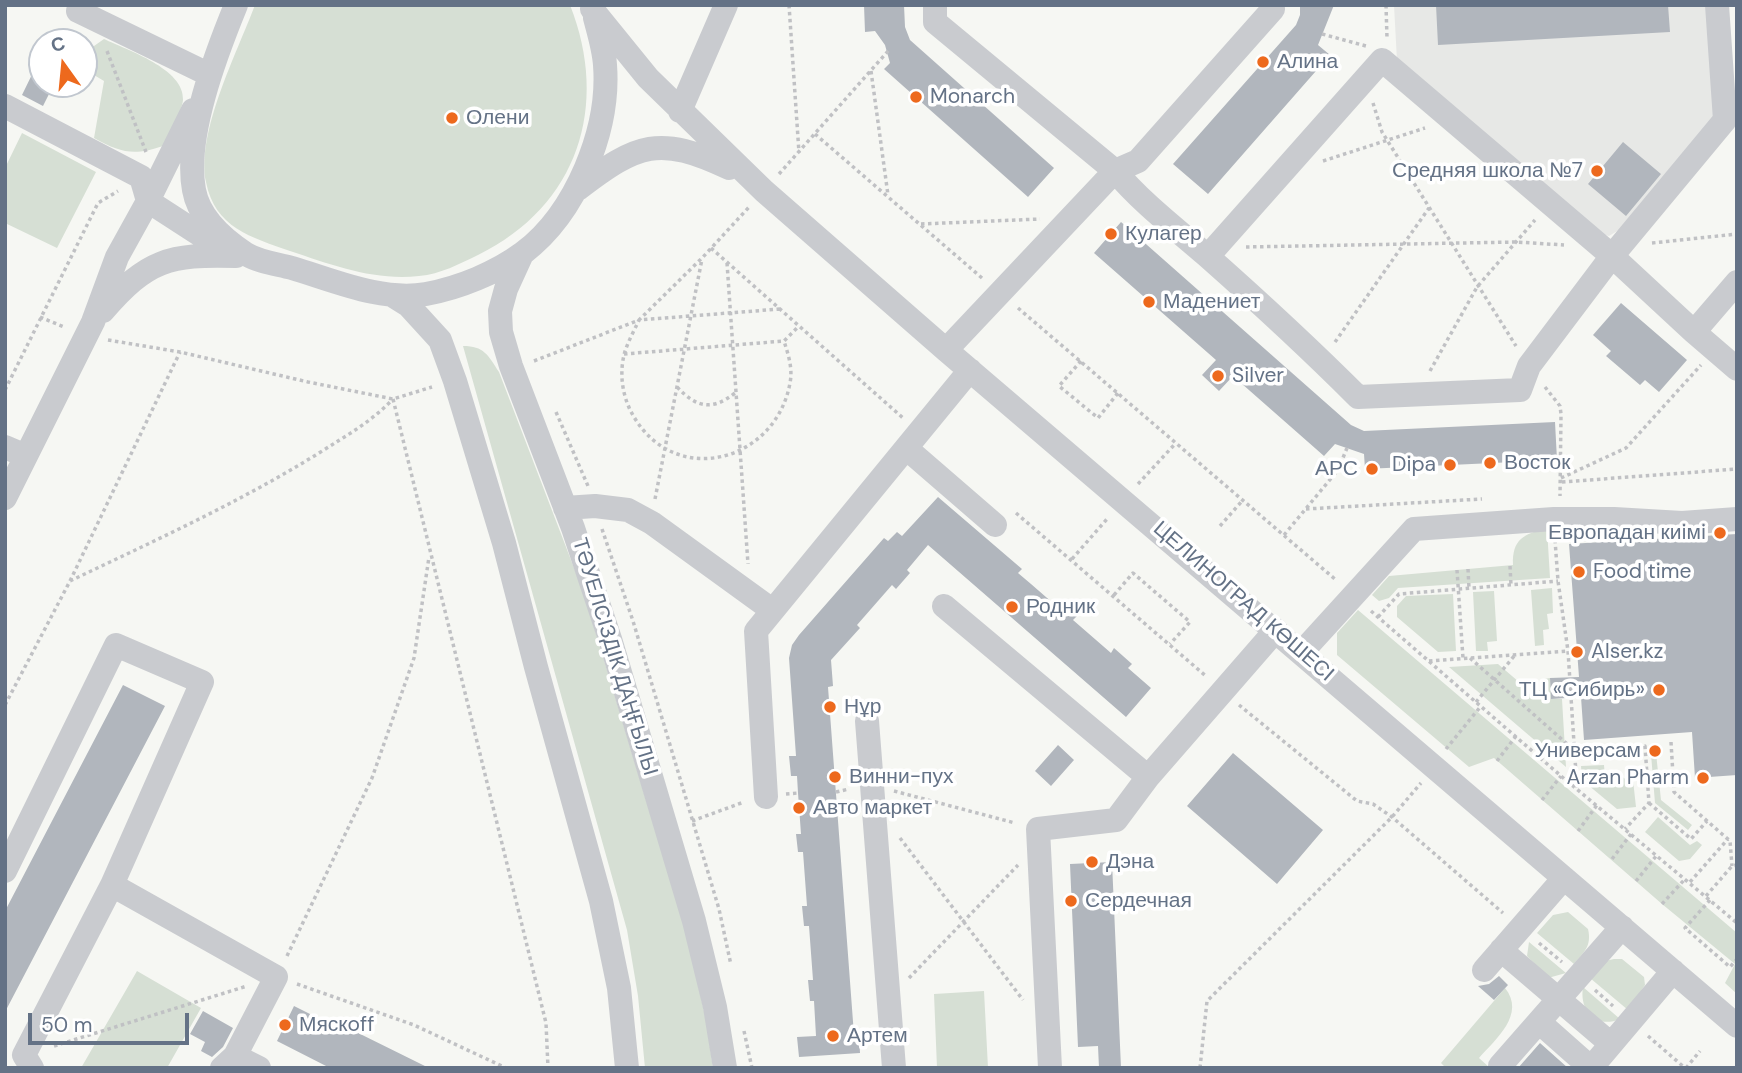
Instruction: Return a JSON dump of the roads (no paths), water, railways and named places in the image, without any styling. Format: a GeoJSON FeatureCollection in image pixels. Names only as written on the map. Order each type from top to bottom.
{"type":"FeatureCollection","features":[{"type":"Feature","properties":{"kind":"street"},"geometry":{"type":"LineString","coordinates":[[93,323],[117,257],[148,201],[210,75],[236,5]]}},
{"type":"Feature","properties":{"kind":"street"},"geometry":{"type":"LineString","coordinates":[[680,111],[726,5]]}},
{"type":"Feature","properties":{"kind":"street"},"geometry":{"type":"LineString","coordinates":[[934,5],[935,22],[1115,171],[1130,189],[1212,252],[1358,397],[1520,390],[1528,366],[1616,251],[1731,118],[1717,5]]}},
{"type":"Feature","properties":{"kind":"street"},"geometry":{"type":"LineString","coordinates":[[946,350],[1074,218],[1115,171],[1138,161],[1273,9],[1272,5]]}},
{"type":"Feature","properties":{"kind":"street"},"geometry":{"type":"LineString","coordinates":[[148,201],[199,234],[249,256],[392,295],[424,295],[484,275],[522,254],[554,222],[588,166],[603,114],[605,65],[591,7]]}},
{"type":"Feature","properties":{"kind":"street"},"geometry":{"type":"LineString","coordinates":[[591,7],[631,58],[680,111],[757,184]]}},
{"type":"Feature","properties":{"kind":"street"},"geometry":{"type":"LineString","coordinates":[[86,15],[210,75]]}},
{"type":"Feature","properties":{"kind":"street"},"geometry":{"type":"LineString","coordinates":[[1212,252],[1383,55],[1451,119],[1549,203],[1616,251],[1694,332],[1737,369]]}},
{"type":"Feature","properties":{"kind":"street"},"geometry":{"type":"LineString","coordinates":[[210,75],[194,149],[194,190],[199,207],[210,224],[249,256]]}},
{"type":"Feature","properties":{"kind":"street"},"geometry":{"type":"LineString","coordinates":[[5,106],[145,168],[148,201]]}},
{"type":"Feature","properties":{"kind":"street"},"geometry":{"type":"LineString","coordinates":[[572,194],[627,156],[646,149],[671,147],[696,152],[757,184]]}},
{"type":"Feature","properties":{"kind":"street","name":"ЦЕЛИНОГРАД КӨШЕСІ"},"geometry":{"type":"LineString","coordinates":[[757,184],[946,350],[1737,1026]]}},
{"type":"Feature","properties":{"kind":"street","name":"ТӘУЕЛСІЗДІК ДАҢҒЫЛЫ"},"geometry":{"type":"LineString","coordinates":[[522,254],[506,289],[500,311],[501,332],[610,639],[694,921],[715,1007],[725,1068]]}},
{"type":"Feature","properties":{"kind":"street"},"geometry":{"type":"LineString","coordinates":[[5,498],[16,452],[93,323],[132,279],[156,265],[183,256],[249,256]]}},
{"type":"Feature","properties":{"kind":"street"},"geometry":{"type":"LineString","coordinates":[[1694,332],[1737,282]]}},
{"type":"Feature","properties":{"kind":"street"},"geometry":{"type":"LineString","coordinates":[[392,295],[408,305],[422,320],[440,340],[448,357],[504,543],[601,901],[619,988],[627,1068]]}},
{"type":"Feature","properties":{"kind":"street"},"geometry":{"type":"LineString","coordinates":[[766,797],[756,631],[970,370]]}},
{"type":"Feature","properties":{"kind":"street"},"geometry":{"type":"LineString","coordinates":[[913,440],[1003,517]]}},
{"type":"Feature","properties":{"kind":"street"},"geometry":{"type":"LineString","coordinates":[[565,508],[594,506],[628,510],[647,520],[772,610]]}},
{"type":"Feature","properties":{"kind":"street"},"geometry":{"type":"LineString","coordinates":[[1302,652],[1414,529],[1554,519],[1682,523],[1737,519]]}},
{"type":"Feature","properties":{"kind":"street"},"geometry":{"type":"LineString","coordinates":[[944,606],[1148,777]]}},
{"type":"Feature","properties":{"kind":"street"},"geometry":{"type":"LineString","coordinates":[[1050,1068],[1038,836],[1116,820],[1148,777],[1276,630]]}},
{"type":"Feature","properties":{"kind":"street"},"geometry":{"type":"LineString","coordinates":[[5,871],[116,645],[202,682],[112,885],[28,1061]]}},
{"type":"Feature","properties":{"kind":"street"},"geometry":{"type":"LineString","coordinates":[[867,721],[894,1068]]}},
{"type":"Feature","properties":{"kind":"street"},"geometry":{"type":"LineString","coordinates":[[1484,970],[1564,878]]}},
{"type":"Feature","properties":{"kind":"street"},"geometry":{"type":"LineString","coordinates":[[112,885],[276,977],[229,1062],[259,1068]]}},
{"type":"Feature","properties":{"kind":"street"},"geometry":{"type":"LineString","coordinates":[[1500,1066],[1622,927]]}},
{"type":"Feature","properties":{"kind":"street"},"geometry":{"type":"LineString","coordinates":[[1502,950],[1611,1044]]}},
{"type":"Feature","properties":{"kind":"street"},"geometry":{"type":"LineString","coordinates":[[1539,1022],[1591,1068],[1673,971]]}},
{"type":"Feature","properties":{"kind":"place","name":"Алина"},"geometry":{"type":"Point","coordinates":[1263,62]}},
{"type":"Feature","properties":{"kind":"place","name":"Monarch"},"geometry":{"type":"Point","coordinates":[916,97]}},
{"type":"Feature","properties":{"kind":"place","name":"Олени"},"geometry":{"type":"Point","coordinates":[452,118]}},
{"type":"Feature","properties":{"kind":"place","name":"Средняя школа №7"},"geometry":{"type":"Point","coordinates":[1597,171]}},
{"type":"Feature","properties":{"kind":"place","name":"Кулагер"},"geometry":{"type":"Point","coordinates":[1111,234]}},
{"type":"Feature","properties":{"kind":"place","name":"Мадениет"},"geometry":{"type":"Point","coordinates":[1149,302]}},
{"type":"Feature","properties":{"kind":"place","name":"Silver"},"geometry":{"type":"Point","coordinates":[1218,376]}},
{"type":"Feature","properties":{"kind":"place","name":"Восток"},"geometry":{"type":"Point","coordinates":[1490,463]}},
{"type":"Feature","properties":{"kind":"place","name":"Dipa"},"geometry":{"type":"Point","coordinates":[1450,465]}},
{"type":"Feature","properties":{"kind":"place","name":"АРС"},"geometry":{"type":"Point","coordinates":[1372,469]}},
{"type":"Feature","properties":{"kind":"place","name":"Европадан киiмi"},"geometry":{"type":"Point","coordinates":[1720,533]}},
{"type":"Feature","properties":{"kind":"place","name":"Food time"},"geometry":{"type":"Point","coordinates":[1579,572]}},
{"type":"Feature","properties":{"kind":"place","name":"Родник"},"geometry":{"type":"Point","coordinates":[1012,607]}},
{"type":"Feature","properties":{"kind":"place","name":"Alser.kz"},"geometry":{"type":"Point","coordinates":[1577,652]}},
{"type":"Feature","properties":{"kind":"place","name":"ТЦ «Сибирь»"},"geometry":{"type":"Point","coordinates":[1659,690]}},
{"type":"Feature","properties":{"kind":"place","name":"Нұр"},"geometry":{"type":"Point","coordinates":[830,707]}},
{"type":"Feature","properties":{"kind":"place","name":"Универсам"},"geometry":{"type":"Point","coordinates":[1655,751]}},
{"type":"Feature","properties":{"kind":"place","name":"Винни-пух"},"geometry":{"type":"Point","coordinates":[835,777]}},
{"type":"Feature","properties":{"kind":"place","name":"Arzan Pharm"},"geometry":{"type":"Point","coordinates":[1703,778]}},
{"type":"Feature","properties":{"kind":"place","name":"Авто маркет"},"geometry":{"type":"Point","coordinates":[799,808]}},
{"type":"Feature","properties":{"kind":"place","name":"Дэна"},"geometry":{"type":"Point","coordinates":[1092,862]}},
{"type":"Feature","properties":{"kind":"place","name":"Сердечная"},"geometry":{"type":"Point","coordinates":[1071,901]}},
{"type":"Feature","properties":{"kind":"place","name":"Мяскoff"},"geometry":{"type":"Point","coordinates":[285,1025]}},
{"type":"Feature","properties":{"kind":"place","name":"Артем"},"geometry":{"type":"Point","coordinates":[833,1036]}}]}
